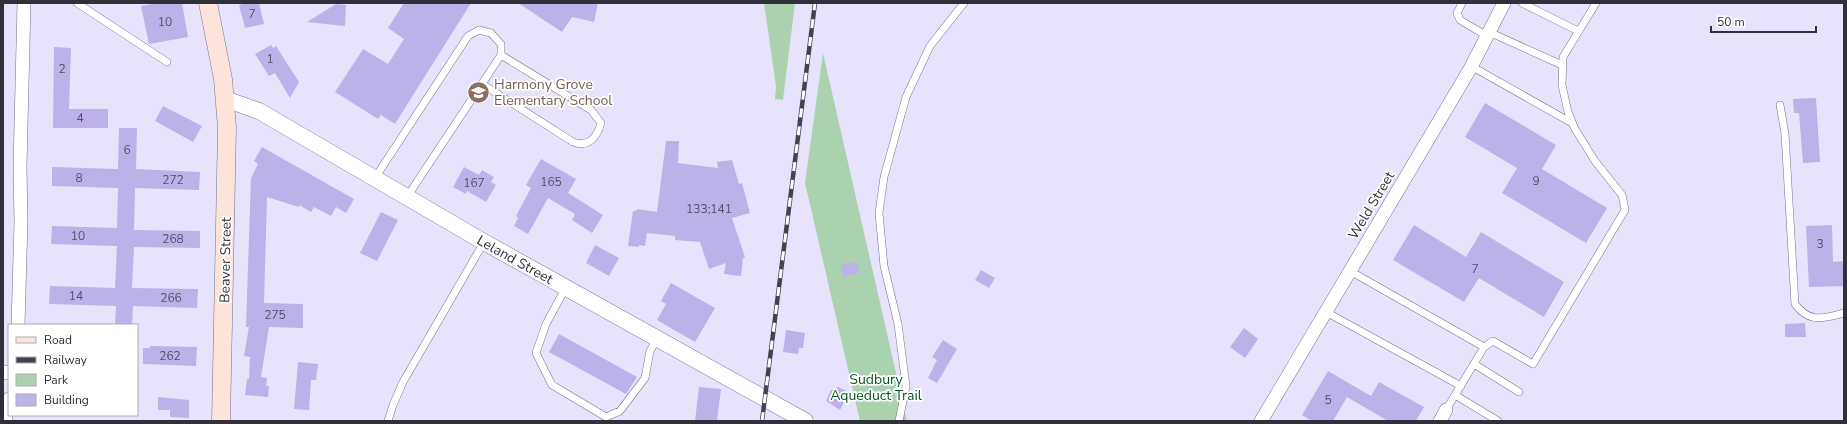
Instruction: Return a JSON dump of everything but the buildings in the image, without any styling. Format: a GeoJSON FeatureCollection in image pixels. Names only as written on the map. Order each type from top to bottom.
{"type":"FeatureCollection","features":[{"type":"Feature","properties":{"kind":"main road","name":"Beaver Street"},"geometry":{"type":"LineString","coordinates":[[208,3],[225,99],[227,178],[221,421]]}},
{"type":"Feature","properties":{"kind":"street"},"geometry":{"type":"LineString","coordinates":[[18,324],[24,3]]}},
{"type":"Feature","properties":{"kind":"street","name":"Weld Street"},"geometry":{"type":"LineString","coordinates":[[1261,421],[1471,66],[1504,3]]}},
{"type":"Feature","properties":{"kind":"street","name":"Leland Street"},"geometry":{"type":"LineString","coordinates":[[225,99],[259,111],[484,242],[805,421]]}},
{"type":"Feature","properties":{"kind":"street"},"geometry":{"type":"LineString","coordinates":[[5,421],[8,404]]}},
{"type":"Feature","properties":{"kind":"lane"},"geometry":{"type":"LineString","coordinates":[[77,3],[167,62]]}},
{"type":"Feature","properties":{"kind":"lane"},"geometry":{"type":"LineString","coordinates":[[899,421],[906,386],[898,324],[884,266],[878,213],[884,177],[906,97],[930,46],[964,3]]}},
{"type":"Feature","properties":{"kind":"lane"},"geometry":{"type":"LineString","coordinates":[[1462,3],[1457,13],[1460,20],[1488,34],[1562,65]]}},
{"type":"Feature","properties":{"kind":"lane"},"geometry":{"type":"LineString","coordinates":[[1522,3],[1578,31]]}},
{"type":"Feature","properties":{"kind":"lane"},"geometry":{"type":"LineString","coordinates":[[1443,416],[1484,348],[1493,341],[1533,364],[1625,210],[1622,195],[1595,161],[1572,123],[1562,85],[1563,57],[1596,3]]}},
{"type":"Feature","properties":{"kind":"lane"},"geometry":{"type":"LineString","coordinates":[[375,178],[468,36],[479,30],[491,33],[501,44],[501,55],[407,197]]}},
{"type":"Feature","properties":{"kind":"lane"},"geometry":{"type":"LineString","coordinates":[[482,84],[573,142],[581,145],[589,142],[598,134],[601,123],[591,110],[501,55]]}},
{"type":"Feature","properties":{"kind":"lane"},"geometry":{"type":"LineString","coordinates":[[1471,66],[1572,123]]}},
{"type":"Feature","properties":{"kind":"lane"},"geometry":{"type":"LineString","coordinates":[[1780,105],[1785,134],[1795,304],[1802,312],[1817,319],[1844,313]]}},
{"type":"Feature","properties":{"kind":"lane"},"geometry":{"type":"LineString","coordinates":[[388,421],[403,382],[484,242]]}},
{"type":"Feature","properties":{"kind":"lane"},"geometry":{"type":"LineString","coordinates":[[1350,271],[1484,348]]}},
{"type":"Feature","properties":{"kind":"lane"},"geometry":{"type":"LineString","coordinates":[[566,287],[546,324],[536,353],[552,385],[606,417],[620,411],[645,378],[650,351],[657,338]]}},
{"type":"Feature","properties":{"kind":"lane"},"geometry":{"type":"LineString","coordinates":[[1326,312],[1461,386]]}},
{"type":"Feature","properties":{"kind":"lane"},"geometry":{"type":"LineString","coordinates":[[1474,364],[1519,392]]}},
{"type":"Feature","properties":{"kind":"lane"},"geometry":{"type":"LineString","coordinates":[[1455,396],[1498,421]]}},
{"type":"Feature","properties":{"kind":"green space"},"geometry":{"type":"Polygon","coordinates":[[[764,3],[795,3],[783,100],[775,99],[776,86],[764,3]]]}},
{"type":"Feature","properties":{"kind":"green space","name":"Sudbury Aqueduct Trail"},"geometry":{"type":"Polygon","coordinates":[[[823,53],[907,421],[860,421],[805,183],[823,53]]]}},
{"type":"Feature","properties":{"kind":"railway"},"geometry":{"type":"LineString","coordinates":[[762,421],[815,3]]}},
{"type":"Feature","properties":{"kind":"place","name":"Harmony Grove Elementary School"},"geometry":{"type":"Point","coordinates":[479,92]}}]}
